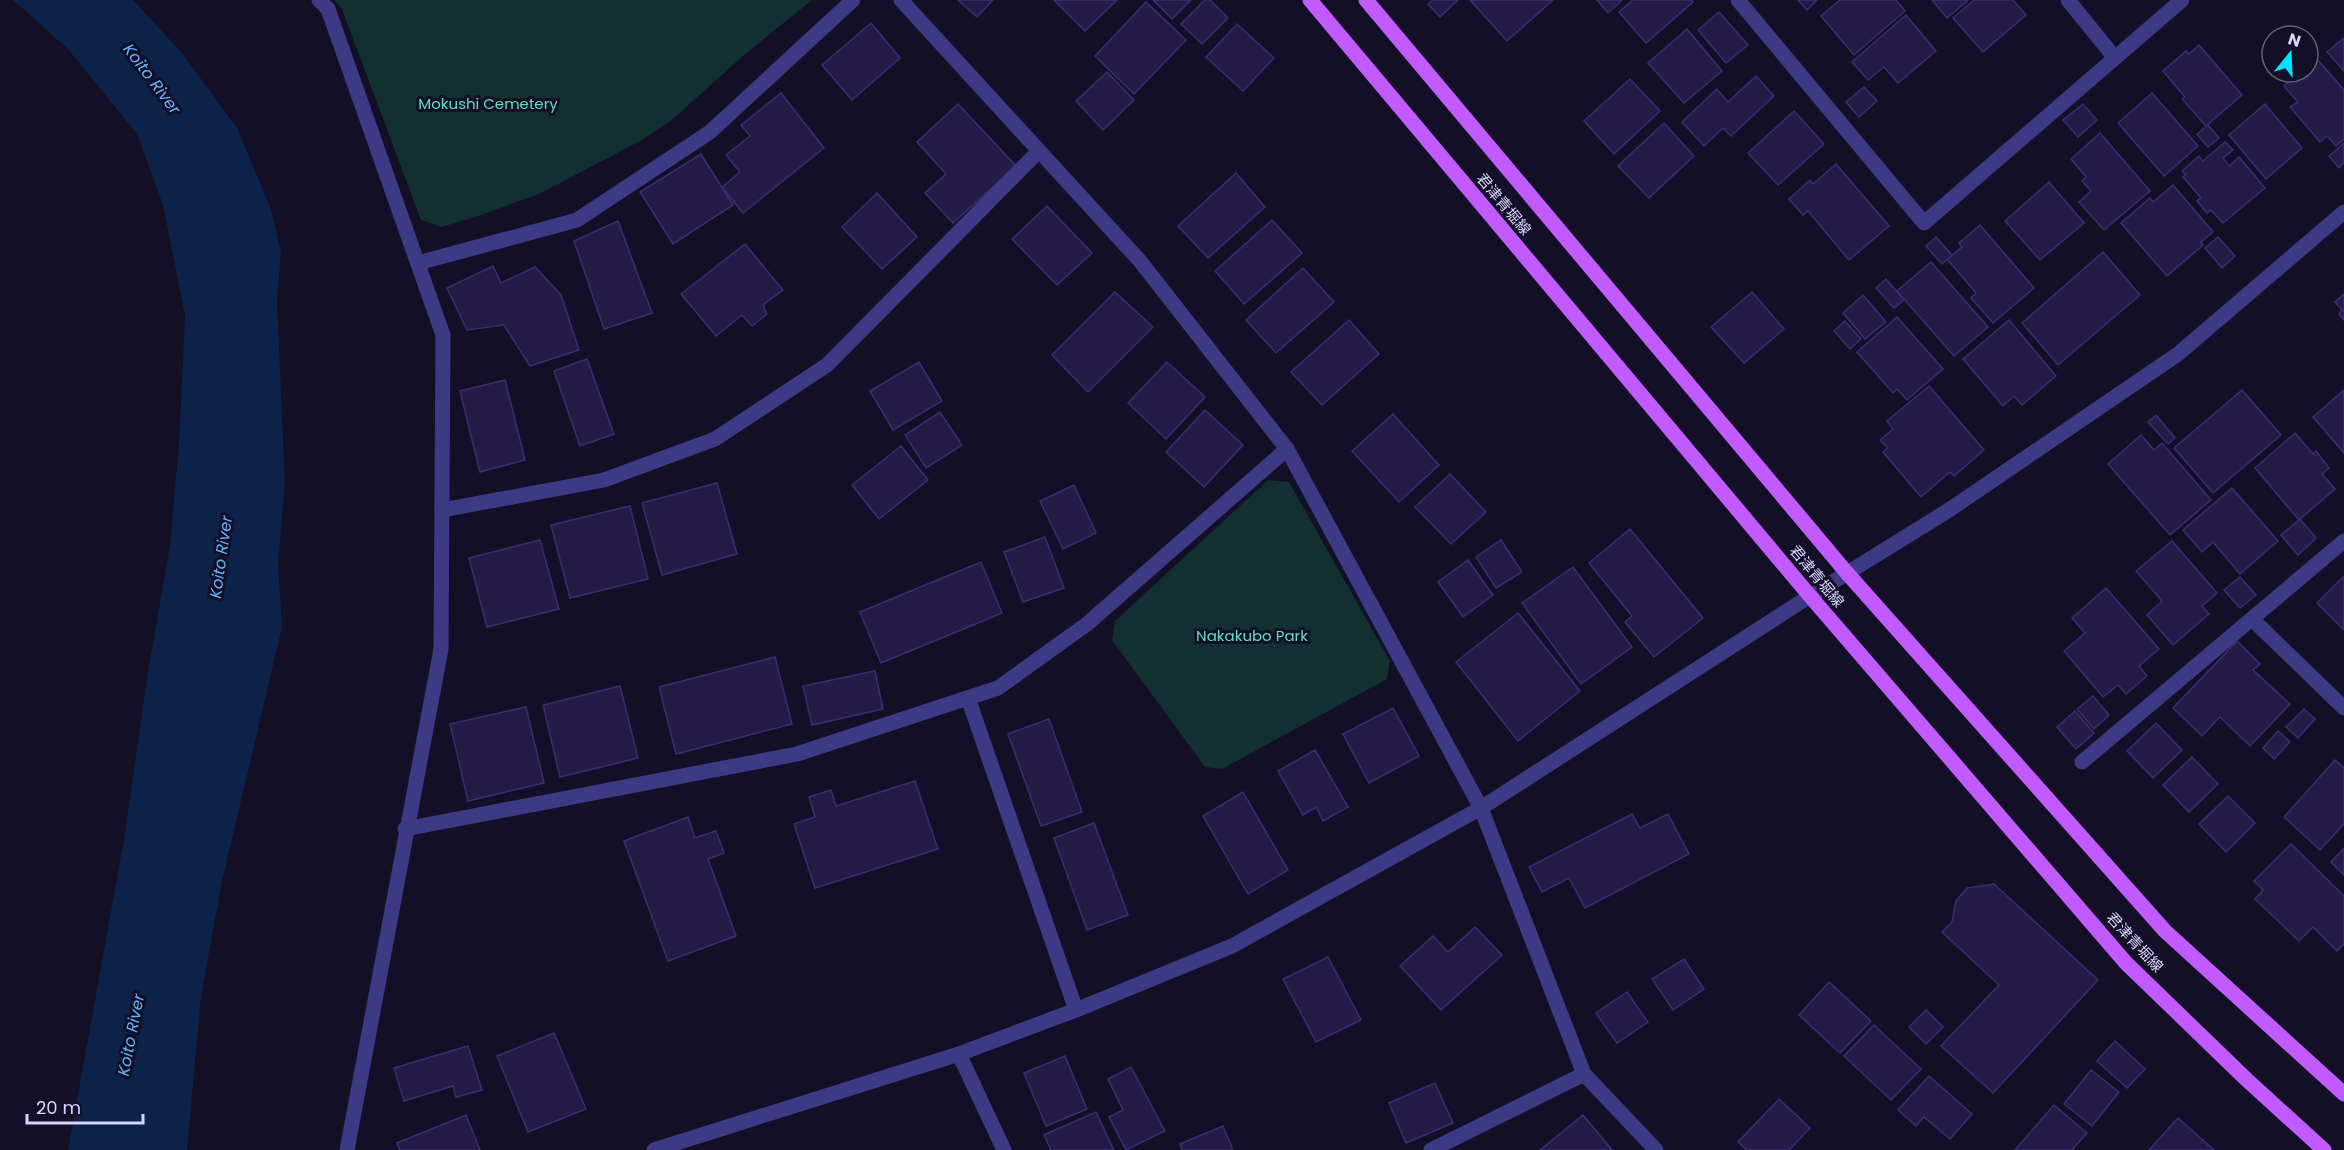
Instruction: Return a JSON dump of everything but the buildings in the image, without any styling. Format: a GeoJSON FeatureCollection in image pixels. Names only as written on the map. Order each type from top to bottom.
{"type":"FeatureCollection","features":[{"type":"Feature","properties":{"kind":"main road","name":"君津青堀線"},"geometry":{"type":"LineString","coordinates":[[1310,0],[1810,596],[2127,963],[2247,1080],[2324,1150]]}},
{"type":"Feature","properties":{"kind":"main road","name":"君津青堀線"},"geometry":{"type":"LineString","coordinates":[[1366,0],[1847,573],[2165,931],[2344,1094]]}},
{"type":"Feature","properties":{"kind":"street"},"geometry":{"type":"LineString","coordinates":[[320,0],[328,9],[443,335],[441,649],[405,829],[347,1150]]}},
{"type":"Feature","properties":{"kind":"street"},"geometry":{"type":"LineString","coordinates":[[418,263],[578,220],[710,132],[853,0]]}},
{"type":"Feature","properties":{"kind":"street"},"geometry":{"type":"LineString","coordinates":[[901,0],[1140,261],[1287,449],[1481,808],[1584,1074],[1656,1150]]}},
{"type":"Feature","properties":{"kind":"street"},"geometry":{"type":"LineString","coordinates":[[1738,0],[1924,223],[2182,0]]}},
{"type":"Feature","properties":{"kind":"street"},"geometry":{"type":"LineString","coordinates":[[2068,0],[2115,58]]}},
{"type":"Feature","properties":{"kind":"street"},"geometry":{"type":"LineString","coordinates":[[442,510],[604,480],[715,439],[827,365],[1039,152]]}},
{"type":"Feature","properties":{"kind":"street"},"geometry":{"type":"LineString","coordinates":[[654,1150],[958,1054],[1076,1010],[1232,946],[1481,808],[1810,596],[1949,510],[2178,354],[2344,212]]}},
{"type":"Feature","properties":{"kind":"street"},"geometry":{"type":"LineString","coordinates":[[405,829],[797,754],[998,688],[1087,624],[1287,449]]}},
{"type":"Feature","properties":{"kind":"street"},"geometry":{"type":"LineString","coordinates":[[2082,762],[2344,541]]}},
{"type":"Feature","properties":{"kind":"street"},"geometry":{"type":"LineString","coordinates":[[2252,618],[2344,708]]}},
{"type":"Feature","properties":{"kind":"street"},"geometry":{"type":"LineString","coordinates":[[968,698],[1076,1010]]}},
{"type":"Feature","properties":{"kind":"street"},"geometry":{"type":"LineString","coordinates":[[958,1054],[1004,1150]]}},
{"type":"Feature","properties":{"kind":"street"},"geometry":{"type":"LineString","coordinates":[[1431,1150],[1584,1074]]}},
{"type":"Feature","properties":{"kind":"green space","name":"Mokushi Cemetery"},"geometry":{"type":"Polygon","coordinates":[[[334,0],[812,0],[744,55],[673,119],[642,140],[539,194],[442,227],[421,220],[342,9],[334,0]]]}},
{"type":"Feature","properties":{"kind":"green space","name":"Nakakubo Park"},"geometry":{"type":"Polygon","coordinates":[[[1268,480],[1289,482],[1390,661],[1387,679],[1222,769],[1205,767],[1112,640],[1115,621],[1268,480]]]}},
{"type":"Feature","properties":{"kind":"water","name":"Koito River"},"geometry":{"type":"Polygon","coordinates":[[[13,0],[133,0],[182,53],[237,128],[271,209],[281,252],[277,302],[285,484],[278,563],[282,627],[222,881],[201,996],[187,1150],[68,1150],[125,834],[148,672],[170,545],[179,444],[185,316],[163,205],[137,134],[68,49],[13,0]]]}}]}
